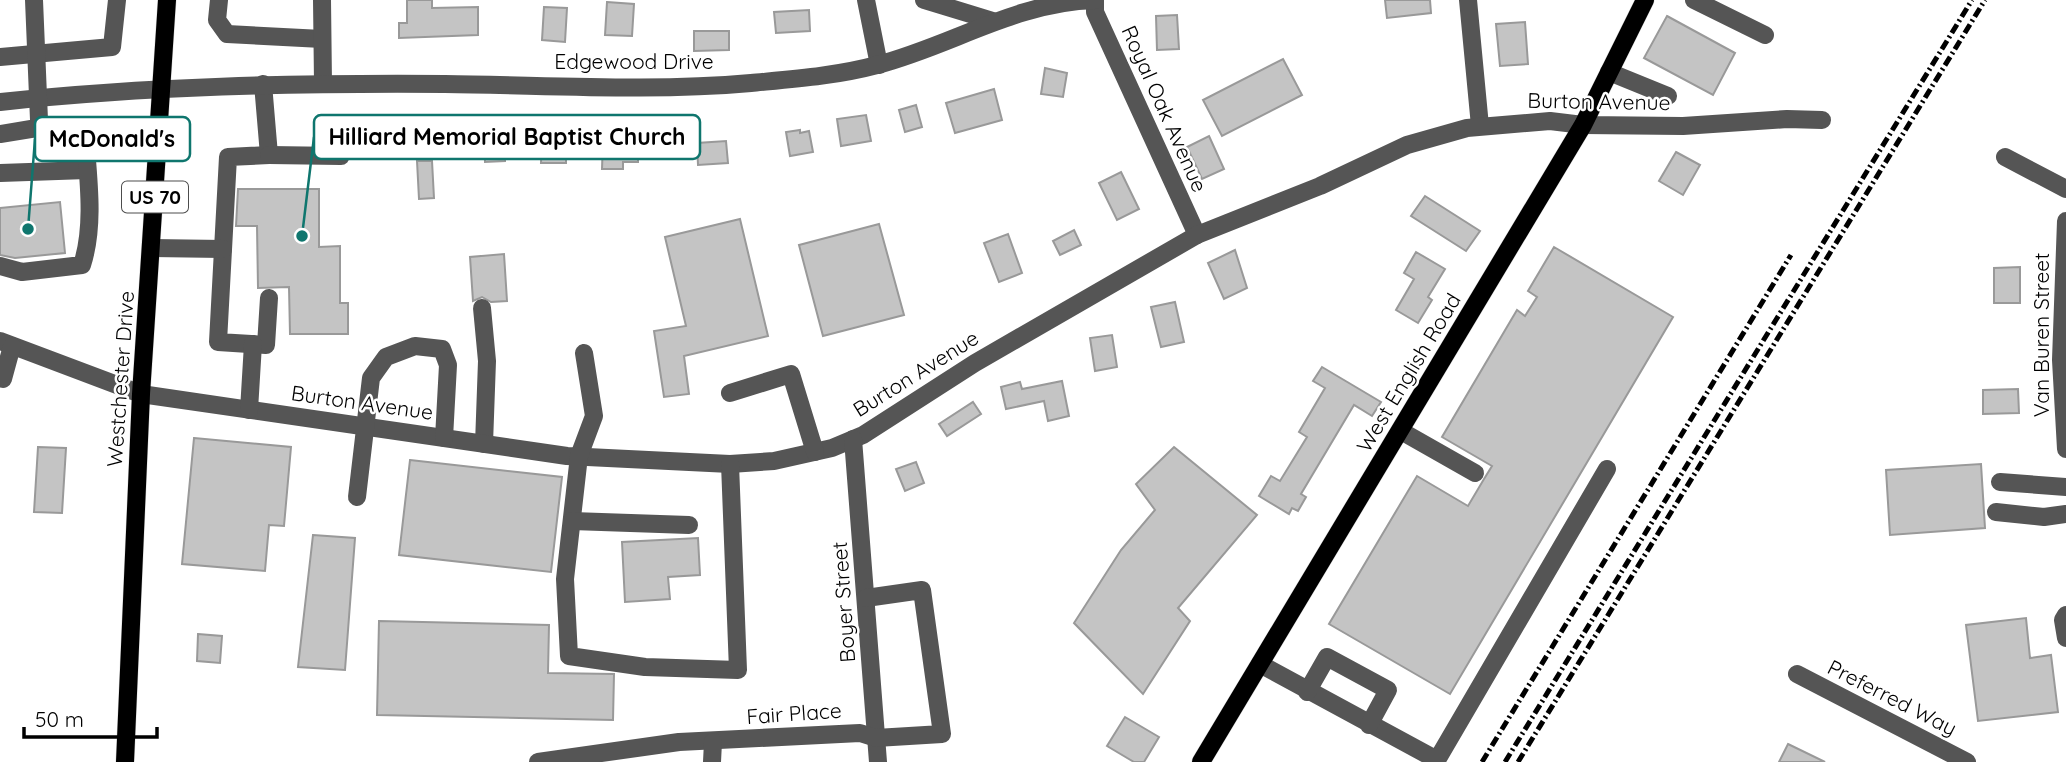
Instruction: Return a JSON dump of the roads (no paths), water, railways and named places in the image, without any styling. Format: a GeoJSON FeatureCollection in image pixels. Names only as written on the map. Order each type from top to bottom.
{"type":"FeatureCollection","features":[{"type":"Feature","properties":{"kind":"main road","name":"Westchester Drive"},"geometry":{"type":"LineString","coordinates":[[125,762],[141,394],[167,0]]}},
{"type":"Feature","properties":{"kind":"main road","name":"West English Road"},"geometry":{"type":"LineString","coordinates":[[1200,762],[1583,125],[1645,0]]}},
{"type":"Feature","properties":{"kind":"street"},"geometry":{"type":"LineString","coordinates":[[34,0],[39,54],[38,98],[43,127]]}},
{"type":"Feature","properties":{"kind":"street"},"geometry":{"type":"LineString","coordinates":[[0,57],[112,47],[117,0]]}},
{"type":"Feature","properties":{"kind":"street"},"geometry":{"type":"LineString","coordinates":[[219,0],[217,20],[227,34],[322,39]]}},
{"type":"Feature","properties":{"kind":"street"},"geometry":{"type":"LineString","coordinates":[[322,0],[323,83]]}},
{"type":"Feature","properties":{"kind":"street"},"geometry":{"type":"LineString","coordinates":[[866,0],[879,65]]}},
{"type":"Feature","properties":{"kind":"street"},"geometry":{"type":"LineString","coordinates":[[924,0],[993,21]]}},
{"type":"Feature","properties":{"kind":"street","name":"Edgewood Drive"},"geometry":{"type":"LineString","coordinates":[[0,102],[162,87],[263,83],[677,86],[797,79],[879,65],[993,21],[1069,1],[1095,0]]}},
{"type":"Feature","properties":{"kind":"street","name":"Royal Oak Avenue"},"geometry":{"type":"LineString","coordinates":[[1095,0],[1095,12],[1196,235]]}},
{"type":"Feature","properties":{"kind":"street"},"geometry":{"type":"LineString","coordinates":[[1468,0],[1480,126]]}},
{"type":"Feature","properties":{"kind":"street"},"geometry":{"type":"LineString","coordinates":[[1694,0],[1765,35]]}},
{"type":"Feature","properties":{"kind":"street"},"geometry":{"type":"LineString","coordinates":[[1609,72],[1668,96]]}},
{"type":"Feature","properties":{"kind":"street"},"geometry":{"type":"LineString","coordinates":[[263,83],[269,155]]}},
{"type":"Feature","properties":{"kind":"street","name":"Burton Avenue"},"geometry":{"type":"LineString","coordinates":[[6,344],[141,394],[579,456],[730,464],[774,461],[815,452],[853,439],[971,365],[1196,235],[1320,186],[1407,145],[1480,126],[1550,121],[1583,125],[1684,127],[1822,120]]}},
{"type":"Feature","properties":{"kind":"street"},"geometry":{"type":"LineString","coordinates":[[0,134],[43,127],[79,129],[85,136],[89,200],[86,253],[82,265],[22,272],[0,266]]}},
{"type":"Feature","properties":{"kind":"street"},"geometry":{"type":"LineString","coordinates":[[269,298],[266,345],[218,342],[228,157],[341,156]]}},
{"type":"Feature","properties":{"kind":"street"},"geometry":{"type":"LineString","coordinates":[[2005,157],[2066,189]]}},
{"type":"Feature","properties":{"kind":"street"},"geometry":{"type":"LineString","coordinates":[[0,173],[87,170]]}},
{"type":"Feature","properties":{"kind":"street","name":"Van Buren Street"},"geometry":{"type":"LineString","coordinates":[[2066,220],[2061,360],[2066,449]]}},
{"type":"Feature","properties":{"kind":"street"},"geometry":{"type":"LineString","coordinates":[[152,248],[223,249]]}},
{"type":"Feature","properties":{"kind":"street"},"geometry":{"type":"LineString","coordinates":[[482,308],[487,361],[484,444]]}},
{"type":"Feature","properties":{"kind":"street"},"geometry":{"type":"LineString","coordinates":[[0,378],[3,379],[6,344]]}},
{"type":"Feature","properties":{"kind":"street"},"geometry":{"type":"LineString","coordinates":[[249,410],[253,344]]}},
{"type":"Feature","properties":{"kind":"street"},"geometry":{"type":"LineString","coordinates":[[357,497],[370,378],[386,357],[415,346],[442,349],[448,365],[444,438]]}},
{"type":"Feature","properties":{"kind":"street"},"geometry":{"type":"LineString","coordinates":[[584,353],[594,416],[579,456],[565,579],[569,656],[645,667],[738,670],[730,464]]}},
{"type":"Feature","properties":{"kind":"street"},"geometry":{"type":"LineString","coordinates":[[730,393],[791,374],[815,452]]}},
{"type":"Feature","properties":{"kind":"street"},"geometry":{"type":"LineString","coordinates":[[1401,430],[1475,472]]}},
{"type":"Feature","properties":{"kind":"street","name":"Boyer Street"},"geometry":{"type":"LineString","coordinates":[[853,439],[878,762]]}},
{"type":"Feature","properties":{"kind":"street"},"geometry":{"type":"LineString","coordinates":[[1260,664],[1307,692],[1437,760],[1607,469]]}},
{"type":"Feature","properties":{"kind":"street"},"geometry":{"type":"LineString","coordinates":[[2000,482],[2066,487]]}},
{"type":"Feature","properties":{"kind":"street"},"geometry":{"type":"LineString","coordinates":[[1996,512],[2044,517],[2066,514]]}},
{"type":"Feature","properties":{"kind":"street"},"geometry":{"type":"LineString","coordinates":[[572,521],[689,524]]}},
{"type":"Feature","properties":{"kind":"street","name":"Fair Place"},"geometry":{"type":"LineString","coordinates":[[538,762],[679,742],[860,733],[876,738],[942,734],[922,590],[866,598]]}},
{"type":"Feature","properties":{"kind":"street"},"geometry":{"type":"LineString","coordinates":[[2066,615],[2063,620],[2066,638]]}},
{"type":"Feature","properties":{"kind":"street"},"geometry":{"type":"LineString","coordinates":[[1307,692],[1327,657],[1388,690],[1369,725]]}},
{"type":"Feature","properties":{"kind":"street","name":"Preferred Way"},"geometry":{"type":"LineString","coordinates":[[1797,674],[1967,762]]}},
{"type":"Feature","properties":{"kind":"street"},"geometry":{"type":"LineString","coordinates":[[712,762],[713,742]]}},
{"type":"Feature","properties":{"kind":"railway"},"geometry":{"type":"LineString","coordinates":[[1505,762],[1972,0]]}},
{"type":"Feature","properties":{"kind":"railway"},"geometry":{"type":"LineString","coordinates":[[1518,762],[1985,0]]}},
{"type":"Feature","properties":{"kind":"railway"},"geometry":{"type":"LineString","coordinates":[[1482,762],[1791,255]]}},
{"type":"Feature","properties":{"kind":"place","name":"McDonald's"},"geometry":{"type":"Point","coordinates":[28,229]}},
{"type":"Feature","properties":{"kind":"place","name":"Hilliard Memorial Baptist Church"},"geometry":{"type":"Point","coordinates":[302,236]}}]}
